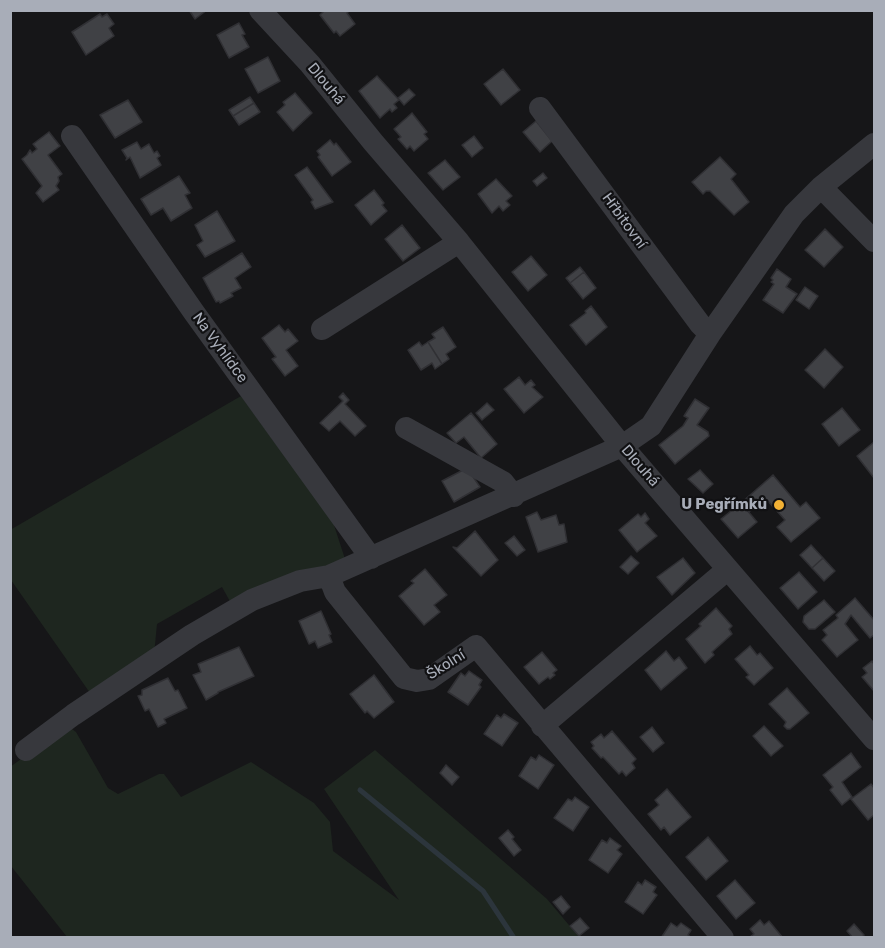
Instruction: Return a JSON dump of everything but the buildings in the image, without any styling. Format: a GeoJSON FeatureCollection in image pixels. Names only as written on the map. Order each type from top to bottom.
{"type":"FeatureCollection","features":[{"type":"Feature","properties":{"kind":"street","name":"Dlouhá"},"geometry":{"type":"LineString","coordinates":[[260,10],[310,64],[459,242],[622,446],[874,739]]}},
{"type":"Feature","properties":{"kind":"street","name":"Hřbitovní"},"geometry":{"type":"LineString","coordinates":[[540,108],[700,324],[710,334]]}},
{"type":"Feature","properties":{"kind":"street","name":"Na Vyhlídce"},"geometry":{"type":"LineString","coordinates":[[72,136],[193,311],[371,558]]}},
{"type":"Feature","properties":{"kind":"street"},"geometry":{"type":"LineString","coordinates":[[26,750],[73,715],[182,642],[252,600],[300,581],[329,576],[514,496],[622,446],[651,426],[710,334],[794,214],[821,187],[874,144]]}},
{"type":"Feature","properties":{"kind":"street"},"geometry":{"type":"LineString","coordinates":[[821,187],[874,241]]}},
{"type":"Feature","properties":{"kind":"street"},"geometry":{"type":"LineString","coordinates":[[322,329],[459,242]]}},
{"type":"Feature","properties":{"kind":"street"},"geometry":{"type":"LineString","coordinates":[[406,428],[503,482],[514,496]]}},
{"type":"Feature","properties":{"kind":"street"},"geometry":{"type":"LineString","coordinates":[[542,726],[728,569]]}},
{"type":"Feature","properties":{"kind":"street","name":"Školní"},"geometry":{"type":"LineString","coordinates":[[329,576],[335,592],[404,678],[417,681],[429,679],[476,646],[723,938]]}},
{"type":"Feature","properties":{"kind":"shaded area"},"geometry":{"type":"Polygon","coordinates":[[[241,396],[333,522],[345,559],[232,605],[222,587],[157,624],[154,655],[90,693],[11,580],[10,530],[241,396]]]}},
{"type":"Feature","properties":{"kind":"shaded area"},"geometry":{"type":"Polygon","coordinates":[[[63,729],[72,729],[76,732],[108,788],[118,794],[159,774],[164,774],[181,797],[251,762],[314,803],[330,822],[333,851],[399,900],[324,789],[375,750],[547,899],[579,937],[67,937],[11,866],[10,767],[63,729]]]}},
{"type":"Feature","properties":{"kind":"waterway"},"geometry":{"type":"LineString","coordinates":[[360,790],[483,891],[514,938]]}},
{"type":"Feature","properties":{"kind":"place","name":"U Pegřímků"},"geometry":{"type":"Point","coordinates":[779,505]}}]}
